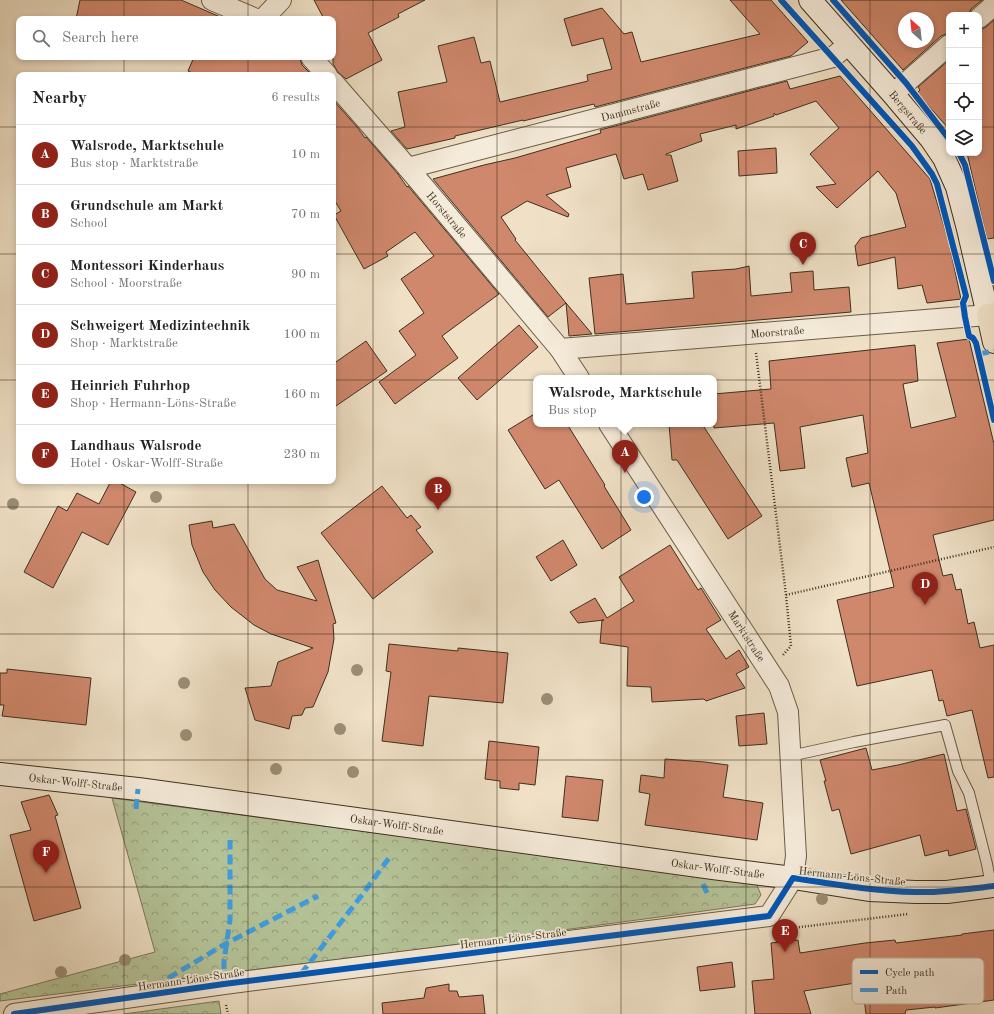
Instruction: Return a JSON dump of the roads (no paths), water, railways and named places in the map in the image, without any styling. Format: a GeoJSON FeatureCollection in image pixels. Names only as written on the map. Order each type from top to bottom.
{"type":"FeatureCollection","features":[{"type":"Feature","properties":{"kind":"main road"},"geometry":{"type":"LineString","coordinates":[[991,315],[994,342]]}},
{"type":"Feature","properties":{"kind":"street"},"geometry":{"type":"LineString","coordinates":[[212,0],[249,16]]}},
{"type":"Feature","properties":{"kind":"street"},"geometry":{"type":"LineString","coordinates":[[266,16],[281,0]]}},
{"type":"Feature","properties":{"kind":"street","name":"Bergstraße"},"geometry":{"type":"LineString","coordinates":[[810,0],[893,94],[931,139],[944,158],[956,187],[991,315]]}},
{"type":"Feature","properties":{"kind":"street"},"geometry":{"type":"LineString","coordinates":[[982,15],[994,5]]}},
{"type":"Feature","properties":{"kind":"street","name":"Dammstraße"},"geometry":{"type":"LineString","coordinates":[[408,168],[833,57],[849,44]]}},
{"type":"Feature","properties":{"kind":"street"},"geometry":{"type":"LineString","coordinates":[[893,94],[946,48]]}},
{"type":"Feature","properties":{"kind":"street"},"geometry":{"type":"LineString","coordinates":[[314,60],[324,72]]}},
{"type":"Feature","properties":{"kind":"street","name":"Horststraße"},"geometry":{"type":"LineString","coordinates":[[336,85],[408,168],[560,349]]}},
{"type":"Feature","properties":{"kind":"street","name":"Moorstraße"},"geometry":{"type":"LineString","coordinates":[[560,349],[991,315]]}},
{"type":"Feature","properties":{"kind":"street"},"geometry":{"type":"LineString","coordinates":[[560,349],[577,375]]}},
{"type":"Feature","properties":{"kind":"street","name":"Marktstraße"},"geometry":{"type":"LineString","coordinates":[[611,427],[779,686],[788,712],[796,856],[793,878]]}},
{"type":"Feature","properties":{"kind":"street","name":"Oskar-Wolff-Straße"},"geometry":{"type":"LineString","coordinates":[[0,774],[138,789],[793,878]]}},
{"type":"Feature","properties":{"kind":"street","name":"Hermann-Löns-Straße"},"geometry":{"type":"LineString","coordinates":[[14,1014],[247,982],[769,916],[793,878],[869,890],[916,892],[947,892],[992,886]]}},
{"type":"Feature","properties":{"kind":"lane"},"geometry":{"type":"LineString","coordinates":[[790,756],[945,725],[958,771],[969,793],[992,886]]}},
{"type":"Feature","properties":{"kind":"place","name":"Montessori Kinderhaus"},"geometry":{"type":"Point","coordinates":[803,265]}},
{"type":"Feature","properties":{"kind":"place","name":"Walsrode, Marktschule"},"geometry":{"type":"Point","coordinates":[625,473]}},
{"type":"Feature","properties":{"kind":"place","name":"Grundschule am Markt"},"geometry":{"type":"Point","coordinates":[438,510]}},
{"type":"Feature","properties":{"kind":"place","name":"Schweigert Medizintechnik"},"geometry":{"type":"Point","coordinates":[925,605]}},
{"type":"Feature","properties":{"kind":"place","name":"Landhaus Walsrode"},"geometry":{"type":"Point","coordinates":[46,873]}},
{"type":"Feature","properties":{"kind":"place","name":"Heinrich Fuhrhop"},"geometry":{"type":"Point","coordinates":[785,952]}}]}
